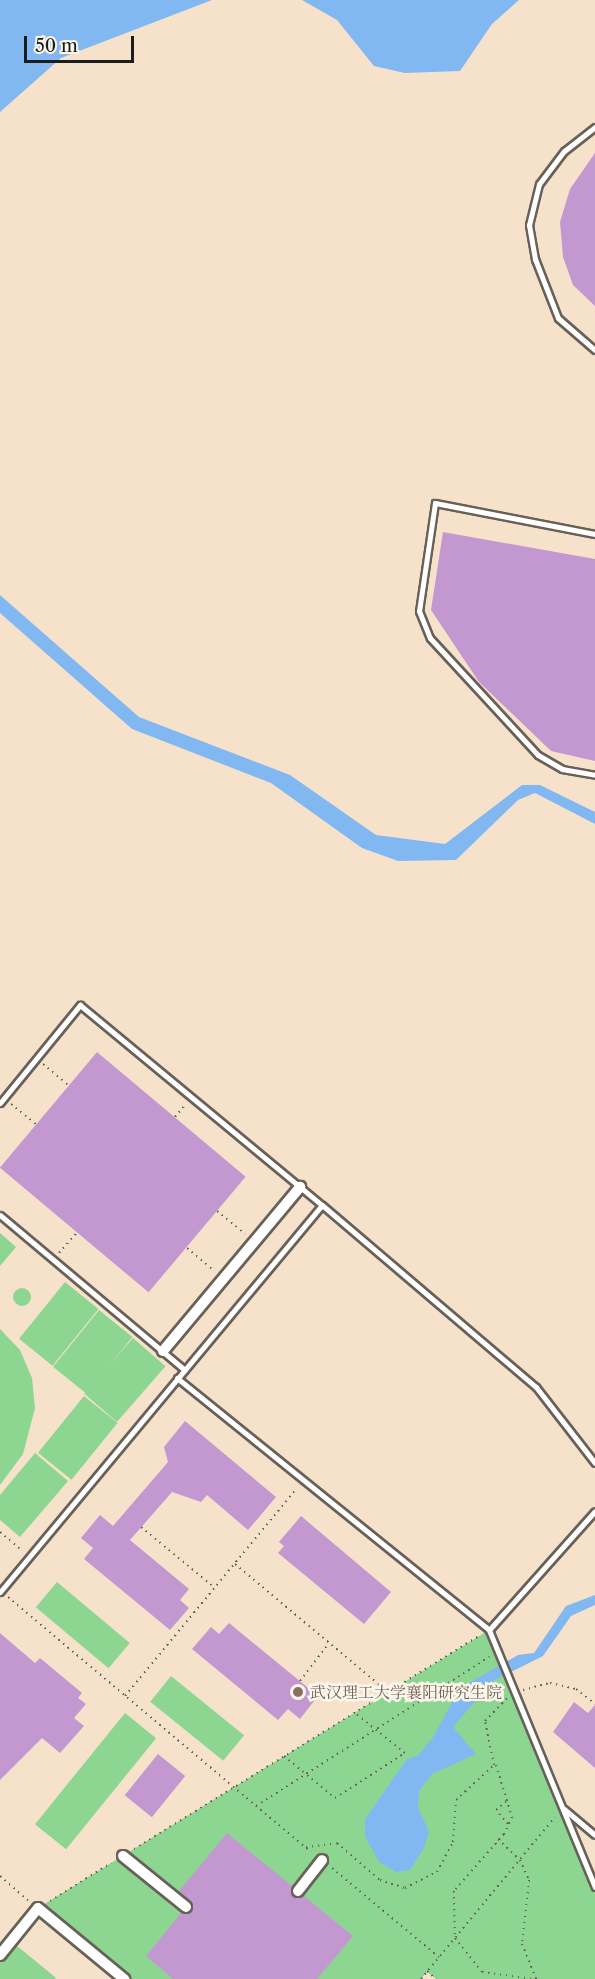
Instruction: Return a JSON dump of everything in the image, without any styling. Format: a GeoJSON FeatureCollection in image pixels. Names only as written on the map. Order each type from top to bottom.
{"type":"FeatureCollection","features":[{"type":"Feature","properties":{"kind":"street"},"geometry":{"type":"LineString","coordinates":[[163,1351],[300,1187]]}},
{"type":"Feature","properties":{"kind":"street"},"geometry":{"type":"LineString","coordinates":[[123,1856],[186,1907]]}},
{"type":"Feature","properties":{"kind":"street"},"geometry":{"type":"LineString","coordinates":[[298,1891],[322,1860]]}},
{"type":"Feature","properties":{"kind":"street"},"geometry":{"type":"LineString","coordinates":[[0,1955],[38,1908],[124,1979]]}},
{"type":"Feature","properties":{"kind":"lane"},"geometry":{"type":"LineString","coordinates":[[595,127],[564,151],[539,184],[529,225],[535,259],[558,318],[595,350]]}},
{"type":"Feature","properties":{"kind":"lane"},"geometry":{"type":"LineString","coordinates":[[595,534],[435,503],[419,611],[430,638],[538,755],[562,769],[595,775]]}},
{"type":"Feature","properties":{"kind":"lane"},"geometry":{"type":"LineString","coordinates":[[2,1100],[80,1005],[537,1387],[595,1463]]}},
{"type":"Feature","properties":{"kind":"lane"},"geometry":{"type":"LineString","coordinates":[[0,1592],[322,1205]]}},
{"type":"Feature","properties":{"kind":"lane"},"geometry":{"type":"LineString","coordinates":[[0,1215],[184,1370]]}},
{"type":"Feature","properties":{"kind":"lane"},"geometry":{"type":"LineString","coordinates":[[177,1378],[489,1630],[595,1887]]}},
{"type":"Feature","properties":{"kind":"lane"},"geometry":{"type":"LineString","coordinates":[[489,1630],[595,1511]]}},
{"type":"Feature","properties":{"kind":"lane"},"geometry":{"type":"LineString","coordinates":[[562,1808],[595,1834]]}},
{"type":"Feature","properties":{"kind":"path"},"geometry":{"type":"LineString","coordinates":[[36,1058],[69,1086]]}},
{"type":"Feature","properties":{"kind":"path"},"geometry":{"type":"LineString","coordinates":[[175,1117],[192,1098]]}},
{"type":"Feature","properties":{"kind":"path"},"geometry":{"type":"LineString","coordinates":[[2,1100],[37,1125]]}},
{"type":"Feature","properties":{"kind":"path"},"geometry":{"type":"LineString","coordinates":[[217,1211],[254,1242]]}},
{"type":"Feature","properties":{"kind":"path"},"geometry":{"type":"LineString","coordinates":[[53,1260],[77,1232]]}},
{"type":"Feature","properties":{"kind":"path"},"geometry":{"type":"LineString","coordinates":[[187,1248],[223,1278]]}},
{"type":"Feature","properties":{"kind":"path"},"geometry":{"type":"LineString","coordinates":[[125,1696],[304,1480]]}},
{"type":"Feature","properties":{"kind":"path"},"geometry":{"type":"LineString","coordinates":[[141,1527],[215,1588]]}},
{"type":"Feature","properties":{"kind":"path"},"geometry":{"type":"LineString","coordinates":[[0,1532],[30,1556]]}},
{"type":"Feature","properties":{"kind":"path"},"geometry":{"type":"LineString","coordinates":[[235,1564],[388,1692]]}},
{"type":"Feature","properties":{"kind":"path"},"geometry":{"type":"LineString","coordinates":[[0,1592],[233,1788],[440,1957]]}},
{"type":"Feature","properties":{"kind":"path"},"geometry":{"type":"LineString","coordinates":[[0,1876],[38,1908],[489,1630]]}},
{"type":"Feature","properties":{"kind":"path"},"geometry":{"type":"LineString","coordinates":[[300,1681],[329,1643]]}},
{"type":"Feature","properties":{"kind":"path"},"geometry":{"type":"LineString","coordinates":[[256,1806],[498,1652]]}},
{"type":"Feature","properties":{"kind":"path"},"geometry":{"type":"LineString","coordinates":[[498,1839],[520,1860],[529,1880],[530,1900],[522,1944],[535,1979],[482,1972],[455,1938],[454,1891],[509,1824],[510,1798],[494,1763],[485,1721],[515,1692],[550,1683],[576,1689],[595,1704]]}},
{"type":"Feature","properties":{"kind":"path"},"geometry":{"type":"LineString","coordinates":[[284,1756],[335,1798],[405,1753],[355,1713]]}},
{"type":"Feature","properties":{"kind":"path"},"geometry":{"type":"LineString","coordinates":[[306,1847],[337,1843],[380,1880],[405,1888],[418,1885],[437,1872],[453,1842],[456,1800],[494,1763]]}},
{"type":"Feature","properties":{"kind":"path"},"geometry":{"type":"LineString","coordinates":[[509,1824],[496,1810],[510,1798]]}},
{"type":"Feature","properties":{"kind":"path"},"geometry":{"type":"LineString","coordinates":[[421,1979],[562,1808]]}},
{"type":"Feature","properties":{"kind":"path"},"geometry":{"type":"LineString","coordinates":[[427,1971],[436,1979]]}},
{"type":"Feature","properties":{"kind":"green space"},"geometry":{"type":"Polygon","coordinates":[[[0,1233],[16,1247],[0,1266],[0,1233]]]}},
{"type":"Feature","properties":{"kind":"green space"},"geometry":{"type":"Polygon","coordinates":[[[65,1282],[98,1309],[52,1366],[19,1339],[65,1282]]]}},
{"type":"Feature","properties":{"kind":"green space"},"geometry":{"type":"Polygon","coordinates":[[[18,1288],[26,1288],[31,1293],[29,1304],[18,1306],[13,1301],[13,1293],[18,1288]]]}},
{"type":"Feature","properties":{"kind":"green space"},"geometry":{"type":"Polygon","coordinates":[[[99,1310],[132,1337],[86,1394],[53,1367],[99,1310]]]}},
{"type":"Feature","properties":{"kind":"green space"},"geometry":{"type":"Polygon","coordinates":[[[0,1329],[20,1350],[32,1378],[35,1408],[23,1454],[0,1485],[0,1329]]]}},
{"type":"Feature","properties":{"kind":"green space"},"geometry":{"type":"Polygon","coordinates":[[[133,1338],[165,1366],[117,1422],[84,1394],[133,1338]]]}},
{"type":"Feature","properties":{"kind":"green space"},"geometry":{"type":"Polygon","coordinates":[[[84,1396],[117,1423],[71,1480],[38,1453],[84,1396]]]}},
{"type":"Feature","properties":{"kind":"green space"},"geometry":{"type":"Polygon","coordinates":[[[35,1453],[68,1481],[20,1537],[0,1520],[0,1495],[35,1453]]]}},
{"type":"Feature","properties":{"kind":"green space"},"geometry":{"type":"Polygon","coordinates":[[[57,1582],[130,1643],[109,1668],[36,1607],[57,1582]]]}},
{"type":"Feature","properties":{"kind":"green space"},"geometry":{"type":"Polygon","coordinates":[[[489,1630],[595,1887],[595,1979],[436,1979],[427,1972],[421,1979],[124,1979],[38,1908],[489,1630]]]}},
{"type":"Feature","properties":{"kind":"green space"},"geometry":{"type":"Polygon","coordinates":[[[171,1676],[244,1735],[223,1761],[150,1702],[171,1676]]]}},
{"type":"Feature","properties":{"kind":"green space"},"geometry":{"type":"Polygon","coordinates":[[[125,1713],[156,1738],[66,1849],[35,1824],[125,1713]]]}},
{"type":"Feature","properties":{"kind":"green space"},"geometry":{"type":"Polygon","coordinates":[[[11,1941],[56,1979],[0,1979],[0,1954],[11,1941]]]}},
{"type":"Feature","properties":{"kind":"water"},"geometry":{"type":"Polygon","coordinates":[[[0,0],[212,0],[61,58],[0,112],[0,0]]]}},
{"type":"Feature","properties":{"kind":"water"},"geometry":{"type":"Polygon","coordinates":[[[302,0],[519,0],[492,24],[460,71],[405,73],[374,66],[337,20],[302,0]]]}},
{"type":"Feature","properties":{"kind":"water"},"geometry":{"type":"Polygon","coordinates":[[[0,595],[139,717],[290,775],[376,835],[445,844],[522,785],[540,785],[595,812],[595,824],[535,793],[518,800],[456,860],[398,861],[362,848],[271,783],[132,729],[0,613],[0,595]]]}},
{"type":"Feature","properties":{"kind":"water"},"geometry":{"type":"Polygon","coordinates":[[[595,1595],[595,1605],[571,1616],[543,1656],[479,1688],[478,1698],[453,1727],[476,1754],[432,1774],[419,1791],[418,1807],[429,1832],[423,1850],[410,1870],[396,1872],[379,1862],[365,1836],[365,1819],[407,1759],[417,1756],[432,1739],[460,1688],[518,1655],[534,1653],[566,1606],[595,1595]]]}},
{"type":"Feature","properties":{"kind":"building"},"geometry":{"type":"Polygon","coordinates":[[[595,153],[595,306],[573,285],[563,257],[560,222],[570,189],[595,153]]]}},
{"type":"Feature","properties":{"kind":"building"},"geometry":{"type":"Polygon","coordinates":[[[443,532],[595,559],[595,761],[551,751],[479,682],[431,610],[443,532]]]}},
{"type":"Feature","properties":{"kind":"building"},"geometry":{"type":"Polygon","coordinates":[[[97,1052],[246,1177],[149,1292],[0,1168],[97,1052]]]}},
{"type":"Feature","properties":{"kind":"building"},"geometry":{"type":"Polygon","coordinates":[[[185,1421],[276,1497],[248,1530],[207,1495],[201,1502],[172,1492],[130,1540],[189,1589],[180,1600],[189,1608],[170,1630],[84,1559],[93,1548],[81,1538],[100,1515],[113,1526],[168,1462],[164,1447],[185,1421]]]}},
{"type":"Feature","properties":{"kind":"building"},"geometry":{"type":"Polygon","coordinates":[[[301,1516],[391,1592],[364,1624],[278,1553],[284,1546],[279,1542],[301,1516]]]}},
{"type":"Feature","properties":{"kind":"building"},"geometry":{"type":"Polygon","coordinates":[[[229,1623],[318,1696],[300,1719],[288,1709],[278,1720],[192,1649],[211,1627],[219,1634],[229,1623]]]}},
{"type":"Feature","properties":{"kind":"building"},"geometry":{"type":"Polygon","coordinates":[[[0,1633],[35,1663],[40,1658],[82,1693],[78,1698],[86,1704],[74,1718],[84,1726],[60,1753],[42,1738],[0,1780],[0,1633]]]}},
{"type":"Feature","properties":{"kind":"building"},"geometry":{"type":"Polygon","coordinates":[[[574,1702],[588,1713],[595,1705],[595,1768],[553,1732],[574,1702]]]}},
{"type":"Feature","properties":{"kind":"building"},"geometry":{"type":"Polygon","coordinates":[[[158,1754],[185,1776],[152,1817],[125,1795],[158,1754]]]}},
{"type":"Feature","properties":{"kind":"building"},"geometry":{"type":"Polygon","coordinates":[[[227,1833],[292,1886],[293,1897],[304,1896],[353,1936],[317,1979],[173,1979],[146,1956],[181,1913],[192,1911],[193,1904],[179,1891],[227,1833]]]}},
{"type":"Feature","properties":{"kind":"place","name":"武汉理工大学襄阳研究生院"},"geometry":{"type":"Point","coordinates":[298,1692]}}]}
